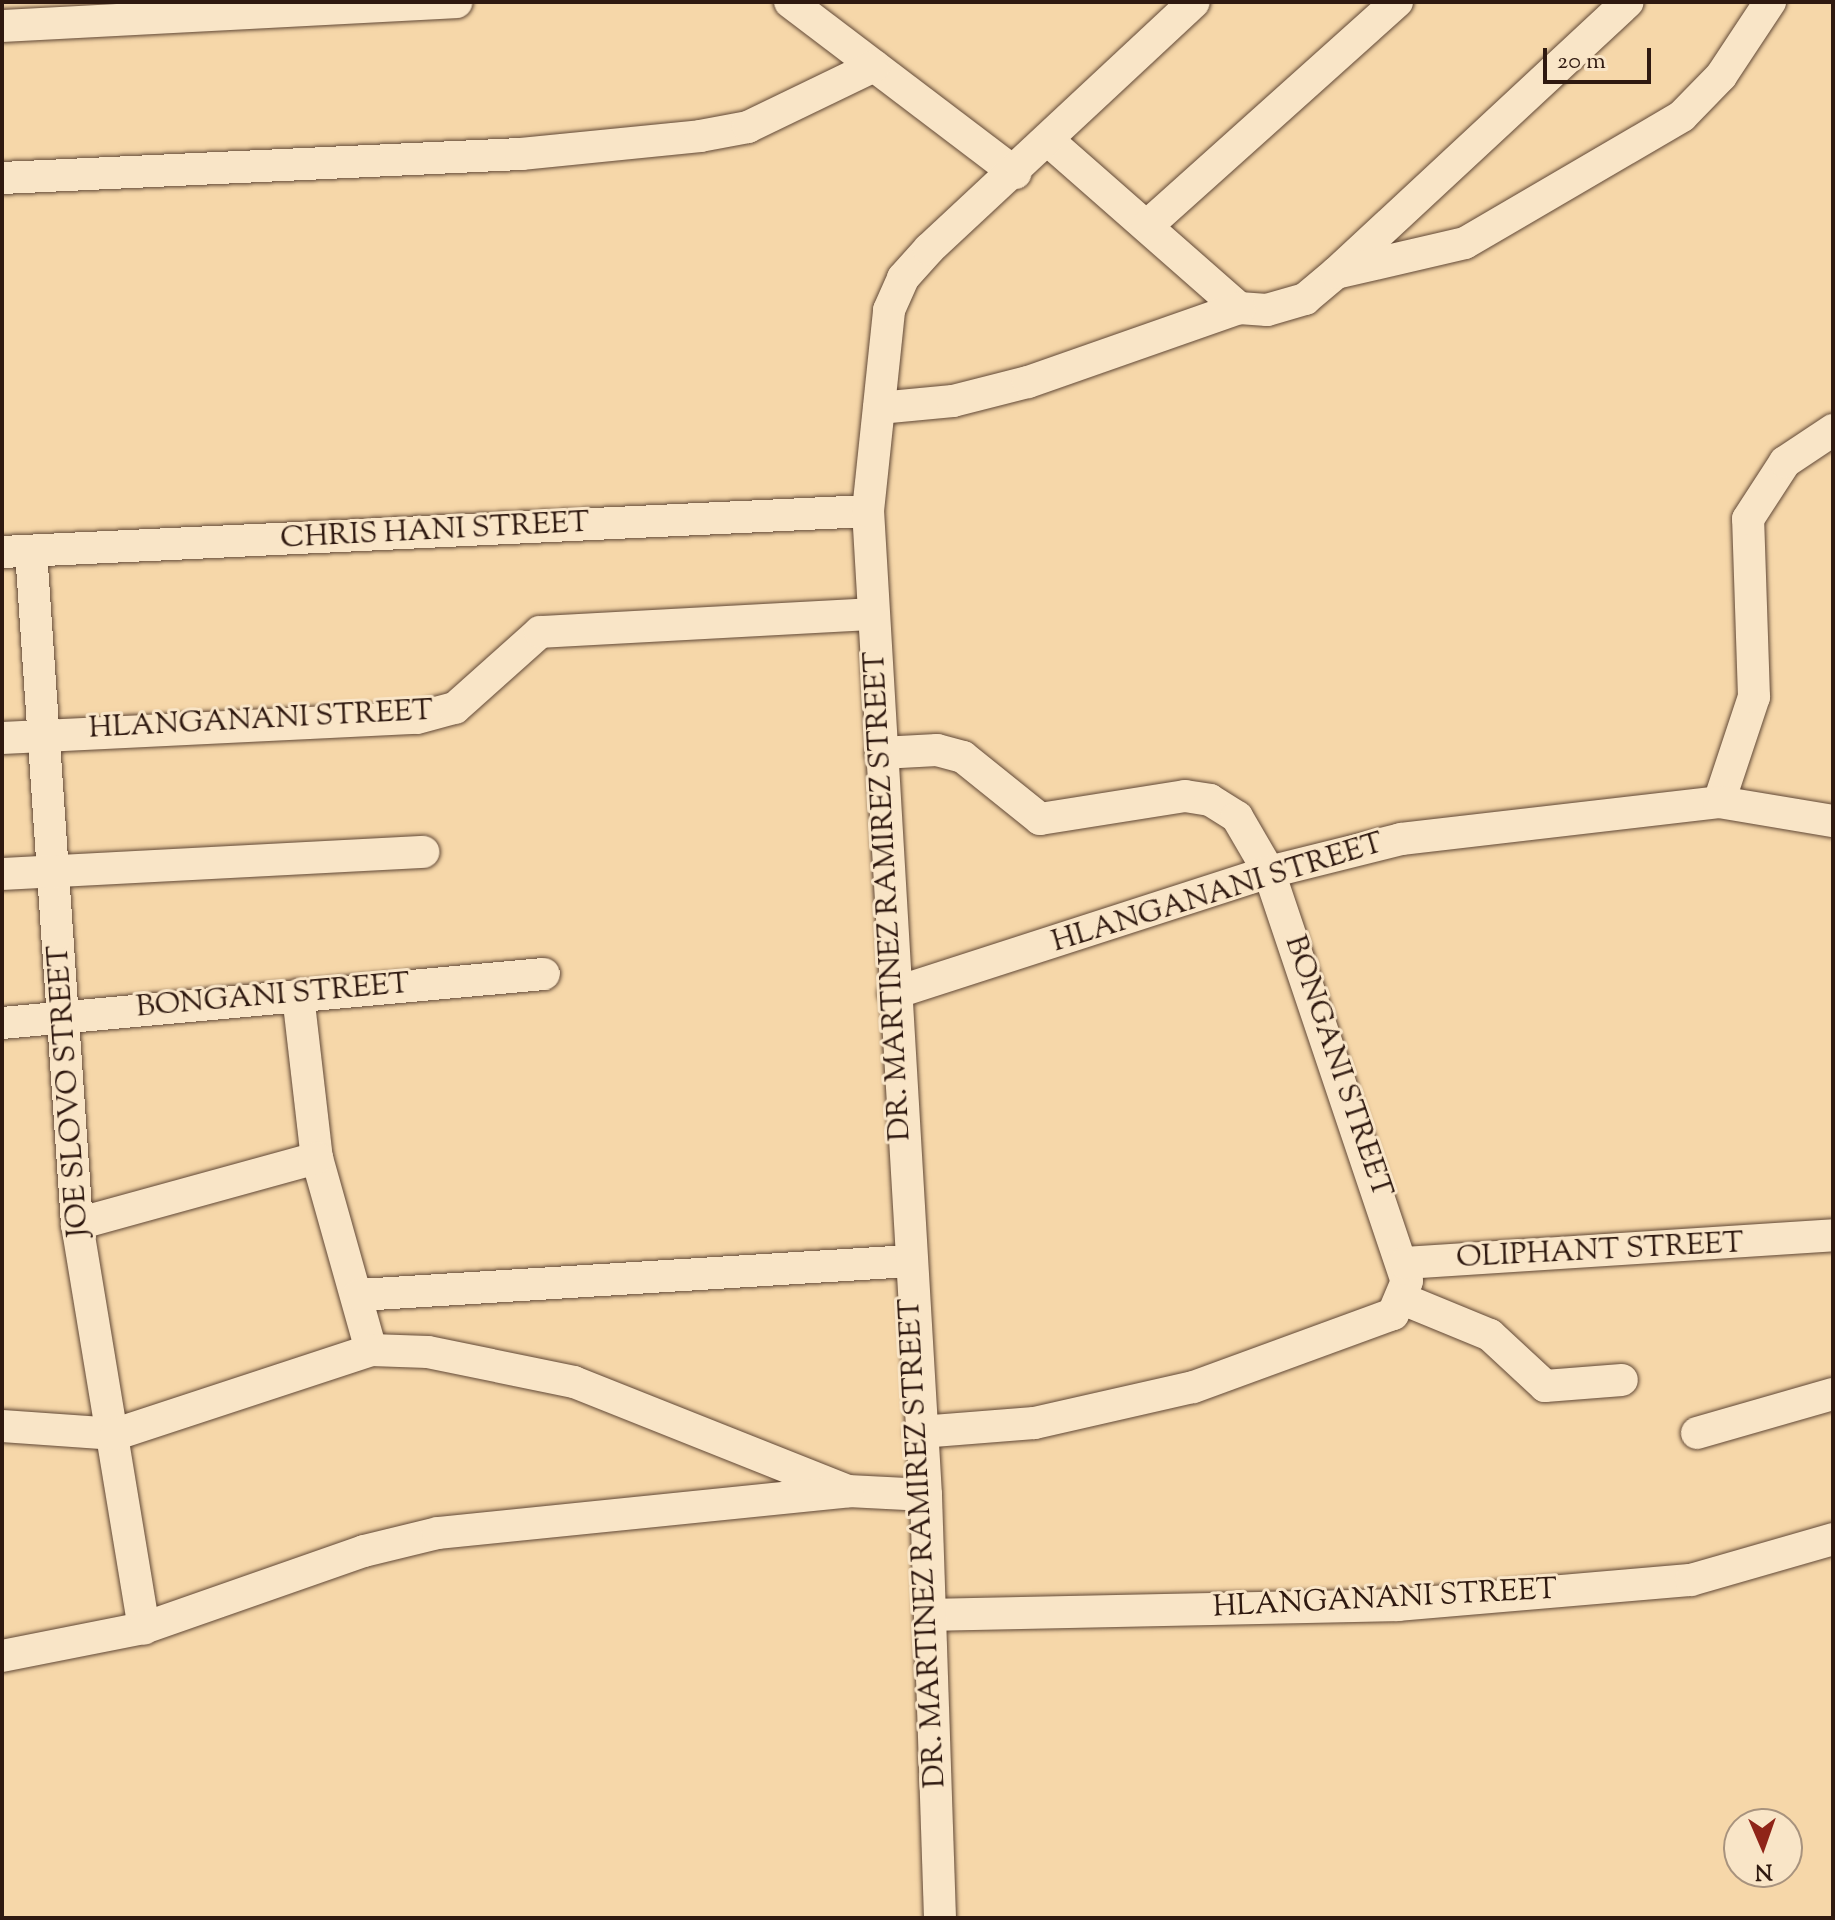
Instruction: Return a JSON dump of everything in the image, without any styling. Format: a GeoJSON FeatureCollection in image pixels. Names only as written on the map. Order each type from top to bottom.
{"type":"FeatureCollection","features":[{"type":"Feature","properties":{"kind":"street"},"geometry":{"type":"LineString","coordinates":[[2,26],[456,2]]}},
{"type":"Feature","properties":{"kind":"street"},"geometry":{"type":"LineString","coordinates":[[790,2],[1015,173]]}},
{"type":"Feature","properties":{"kind":"street","name":"DR. MARTINEZ RAMIREZ STREET"},"geometry":{"type":"LineString","coordinates":[[940,1918],[926,1495],[894,993],[868,511],[889,310],[903,278],[1050,142],[1194,2]]}},
{"type":"Feature","properties":{"kind":"street"},"geometry":{"type":"LineString","coordinates":[[1147,226],[1397,2]]}},
{"type":"Feature","properties":{"kind":"street"},"geometry":{"type":"LineString","coordinates":[[879,408],[953,401],[1028,382],[1239,308],[1305,299],[1628,2]]}},
{"type":"Feature","properties":{"kind":"street"},"geometry":{"type":"LineString","coordinates":[[1336,273],[1465,243],[1682,116],[1721,76],[1770,2]]}},
{"type":"Feature","properties":{"kind":"street"},"geometry":{"type":"LineString","coordinates":[[2,178],[521,154],[700,136],[748,127],[874,66]]}},
{"type":"Feature","properties":{"kind":"street"},"geometry":{"type":"LineString","coordinates":[[1050,142],[1239,308]]}},
{"type":"Feature","properties":{"kind":"street"},"geometry":{"type":"LineString","coordinates":[[1719,802],[1754,697],[1748,519],[1785,462],[1833,430]]}},
{"type":"Feature","properties":{"kind":"street","name":"CHRIS HANI STREET"},"geometry":{"type":"LineString","coordinates":[[17,551],[868,511]]}},
{"type":"Feature","properties":{"kind":"street","name":"JOE SLOVO STREET"},"geometry":{"type":"LineString","coordinates":[[17,551],[44,733],[77,1224],[116,1434],[144,1628]]}},
{"type":"Feature","properties":{"kind":"street","name":"HLANGANANI STREET"},"geometry":{"type":"LineString","coordinates":[[2,738],[44,733],[417,718],[455,708],[540,632],[873,614]]}},
{"type":"Feature","properties":{"kind":"street","name":"BONGANI STREET"},"geometry":{"type":"LineString","coordinates":[[881,753],[937,750],[963,757],[1040,819],[1185,796],[1210,800],[1237,817],[1269,872],[1405,1263]]}},
{"type":"Feature","properties":{"kind":"street","name":"HLANGANANI STREET"},"geometry":{"type":"LineString","coordinates":[[894,993],[1269,872],[1401,839],[1719,802],[1833,821]]}},
{"type":"Feature","properties":{"kind":"street"},"geometry":{"type":"LineString","coordinates":[[2,874],[423,852]]}},
{"type":"Feature","properties":{"kind":"street","name":"BONGANI STREET"},"geometry":{"type":"LineString","coordinates":[[2,1023],[544,974]]}},
{"type":"Feature","properties":{"kind":"street"},"geometry":{"type":"LineString","coordinates":[[298,995],[317,1158],[359,1295],[371,1350]]}},
{"type":"Feature","properties":{"kind":"street"},"geometry":{"type":"LineString","coordinates":[[77,1224],[317,1158]]}},
{"type":"Feature","properties":{"kind":"street","name":"OLIPHANT STREET"},"geometry":{"type":"LineString","coordinates":[[1405,1263],[1833,1235]]}},
{"type":"Feature","properties":{"kind":"street"},"geometry":{"type":"LineString","coordinates":[[359,1295],[910,1261]]}},
{"type":"Feature","properties":{"kind":"street"},"geometry":{"type":"LineString","coordinates":[[920,1432],[1034,1423],[1193,1387],[1348,1333],[1393,1314],[1405,1300],[1405,1263]]}},
{"type":"Feature","properties":{"kind":"street","name":"OLIPHANT STREET"},"geometry":{"type":"LineString","coordinates":[[1405,1300],[1483,1330],[1545,1386],[1622,1380]]}},
{"type":"Feature","properties":{"kind":"street"},"geometry":{"type":"LineString","coordinates":[[2,1426],[116,1434],[371,1350],[490,1361],[574,1382],[848,1491]]}},
{"type":"Feature","properties":{"kind":"street"},"geometry":{"type":"LineString","coordinates":[[1697,1433],[1833,1394]]}},
{"type":"Feature","properties":{"kind":"street"},"geometry":{"type":"LineString","coordinates":[[2,1656],[144,1628],[364,1551],[438,1533],[848,1491],[926,1495]]}},
{"type":"Feature","properties":{"kind":"street","name":"HLANGANANI STREET"},"geometry":{"type":"LineString","coordinates":[[930,1615],[1398,1605],[1691,1580],[1833,1539]]}}]}
